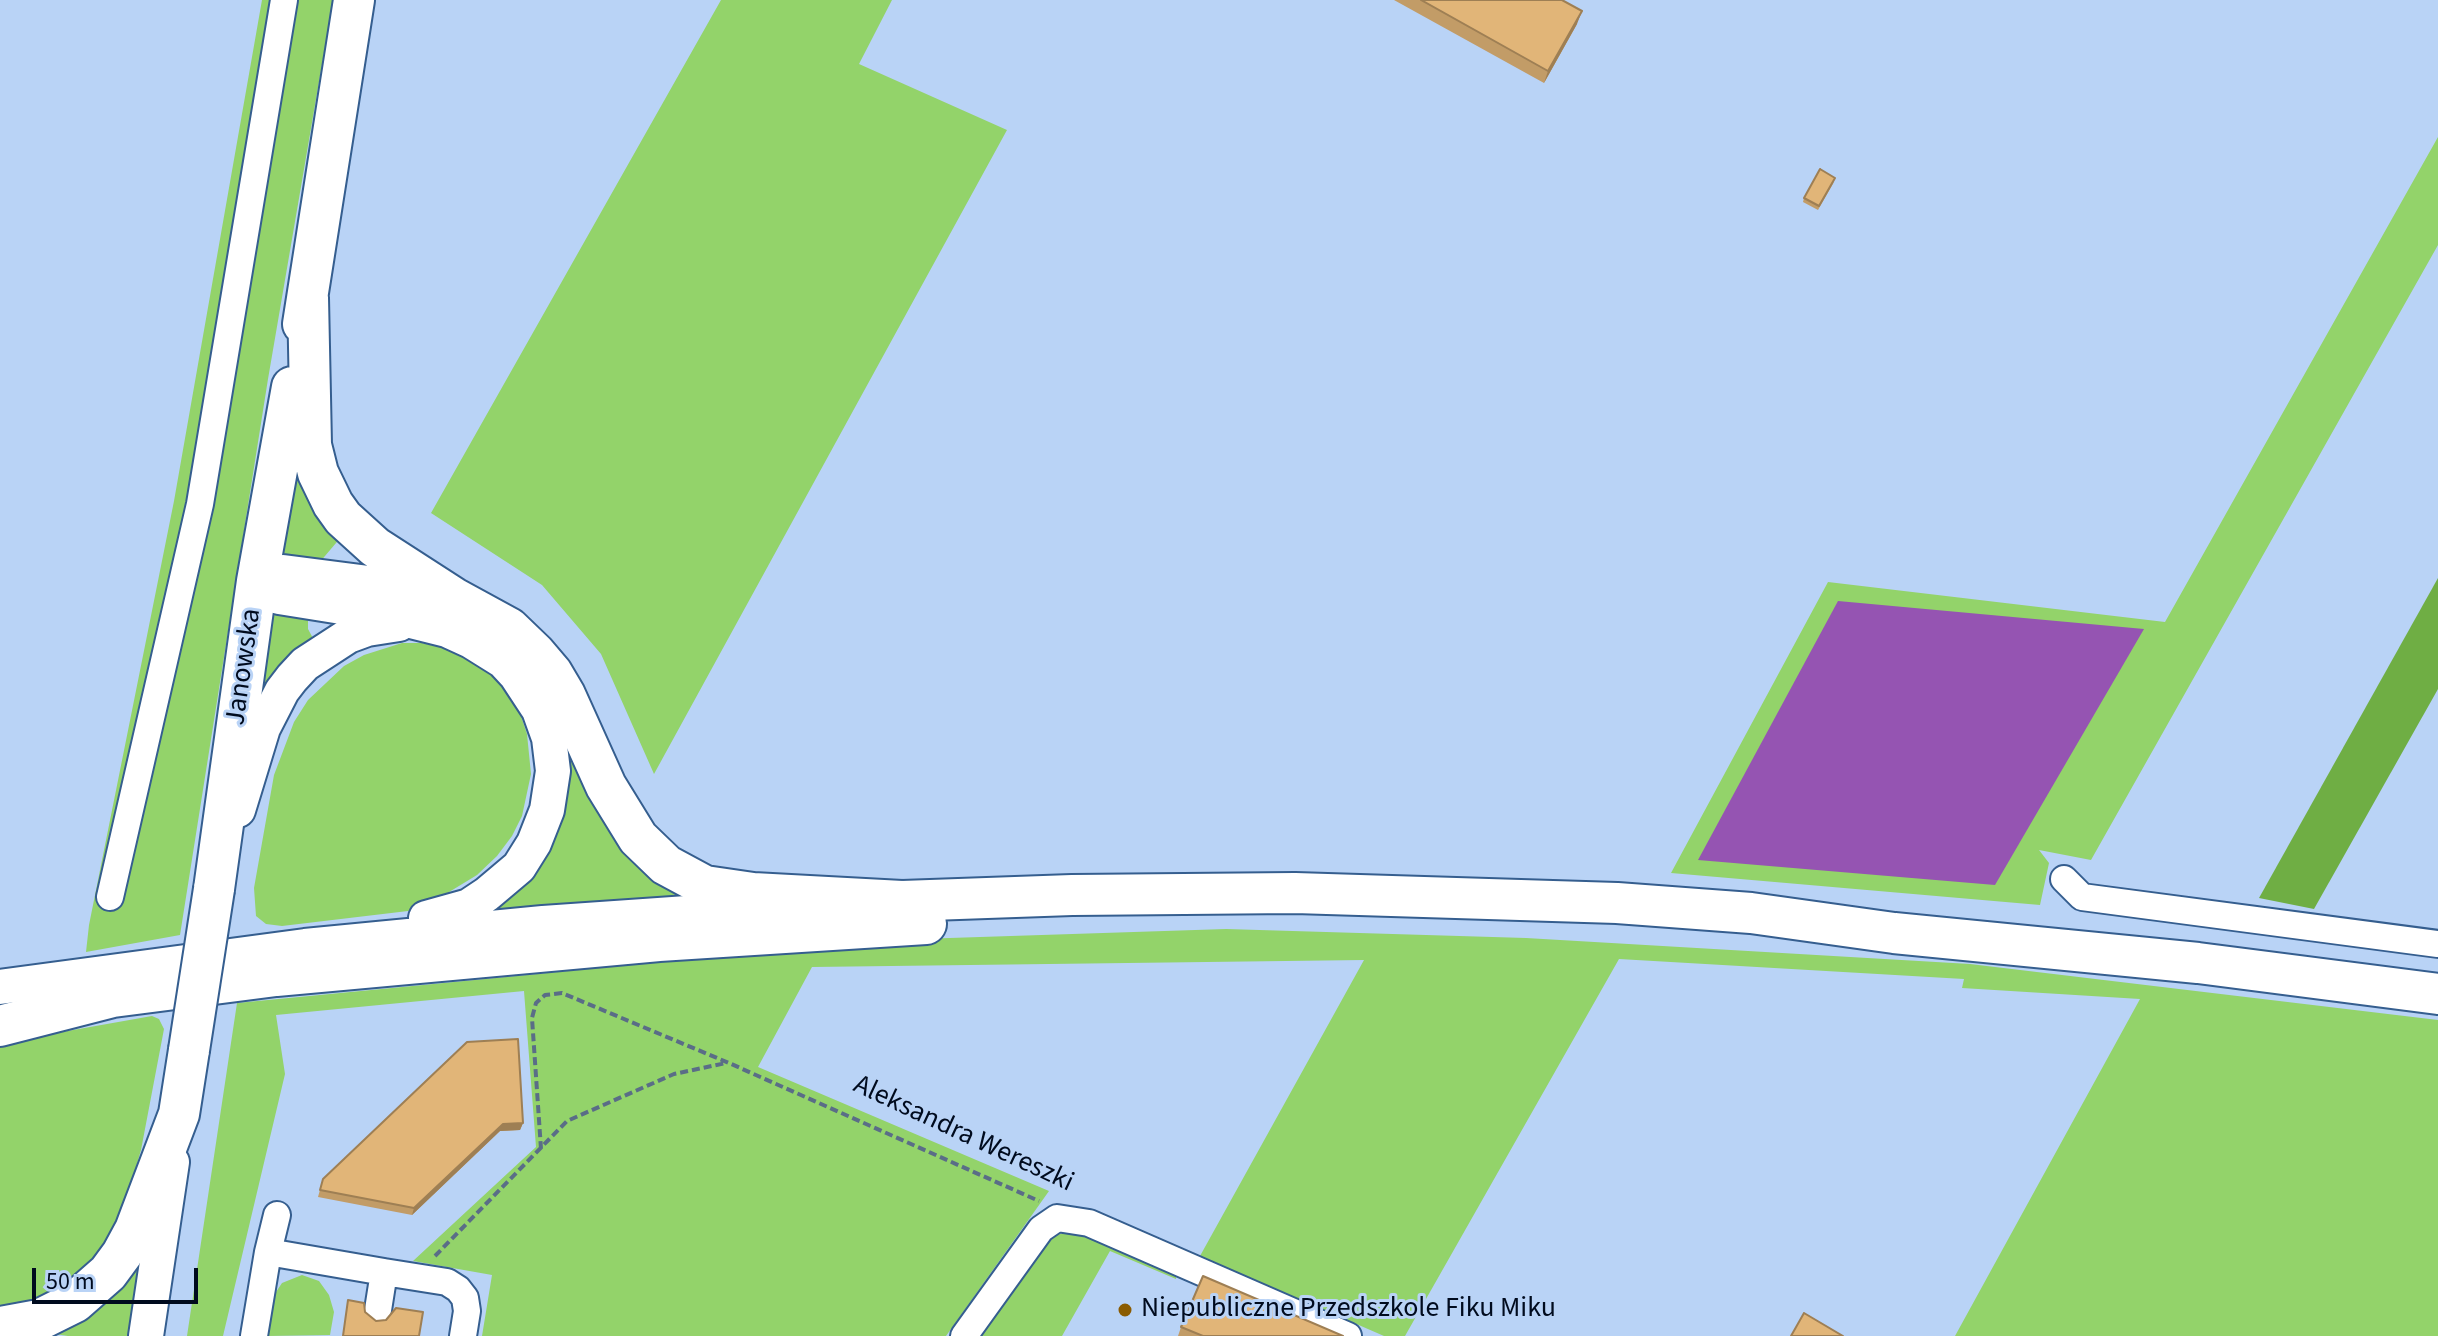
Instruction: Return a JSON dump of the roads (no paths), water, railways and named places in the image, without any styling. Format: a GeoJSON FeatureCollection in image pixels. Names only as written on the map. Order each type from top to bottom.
{"type":"FeatureCollection","features":[{"type":"Feature","properties":{"kind":"highway","name":"Janowska"},"geometry":{"type":"LineString","coordinates":[[179,1114],[257,581],[308,298],[354,0]]}},
{"type":"Feature","properties":{"kind":"highway"},"geometry":{"type":"LineString","coordinates":[[308,298],[311,445],[326,491],[343,518],[388,557],[509,628],[552,673],[638,838],[666,865],[705,886],[727,891],[902,901],[1057,895],[1295,893],[1559,900],[1751,913],[1894,933],[2198,963],[2438,994]]}},
{"type":"Feature","properties":{"kind":"highway"},"geometry":{"type":"LineString","coordinates":[[257,581],[283,575],[454,598]]}},
{"type":"Feature","properties":{"kind":"highway"},"geometry":{"type":"LineString","coordinates":[[0,1026],[113,997],[417,961],[674,939],[941,924],[1306,919],[1746,932],[1894,933]]}},
{"type":"Feature","properties":{"kind":"highway"},"geometry":{"type":"LineString","coordinates":[[0,1329],[59,1312],[108,1273],[135,1230],[179,1114]]}},
{"type":"Feature","properties":{"kind":"highway"},"geometry":{"type":"LineString","coordinates":[[0,1329],[20,1336]]}},
{"type":"Feature","properties":{"kind":"main road"},"geometry":{"type":"LineString","coordinates":[[257,581],[279,597],[379,613],[447,630],[492,653],[516,675],[528,692],[545,725],[551,754],[552,789],[542,826],[519,867],[469,906],[305,946]]}},
{"type":"Feature","properties":{"kind":"main road"},"geometry":{"type":"LineString","coordinates":[[214,889],[263,728],[282,691],[305,664],[335,643],[367,629],[415,622]]}},
{"type":"Feature","properties":{"kind":"main road"},"geometry":{"type":"LineString","coordinates":[[0,987],[305,946],[659,914],[902,901]]}},
{"type":"Feature","properties":{"kind":"main road"},"geometry":{"type":"LineString","coordinates":[[0,1013],[113,997]]}},
{"type":"Feature","properties":{"kind":"main road","name":"Janowska"},"geometry":{"type":"LineString","coordinates":[[146,1336],[179,1114]]}},
{"type":"Feature","properties":{"kind":"street"},"geometry":{"type":"LineString","coordinates":[[110,897],[200,504],[284,0]]}},
{"type":"Feature","properties":{"kind":"street"},"geometry":{"type":"LineString","coordinates":[[2064,879],[2082,897],[2438,944]]}},
{"type":"Feature","properties":{"kind":"street"},"geometry":{"type":"LineString","coordinates":[[254,1336],[277,1215]]}},
{"type":"Feature","properties":{"kind":"street","name":"Aleksandra Wereszki"},"geometry":{"type":"LineString","coordinates":[[964,1336],[1041,1229],[1057,1218],[1089,1223],[1348,1336]]}},
{"type":"Feature","properties":{"kind":"street"},"geometry":{"type":"LineString","coordinates":[[268,1252],[447,1282],[465,1298],[467,1311],[463,1336]]}},
{"type":"Feature","properties":{"kind":"street"},"geometry":{"type":"LineString","coordinates":[[378,1310],[384,1272]]}},
{"type":"Feature","properties":{"kind":"place","name":"Niepubliczne Przedszkole Fiku Miku"},"geometry":{"type":"Point","coordinates":[1125,1310]}}]}
